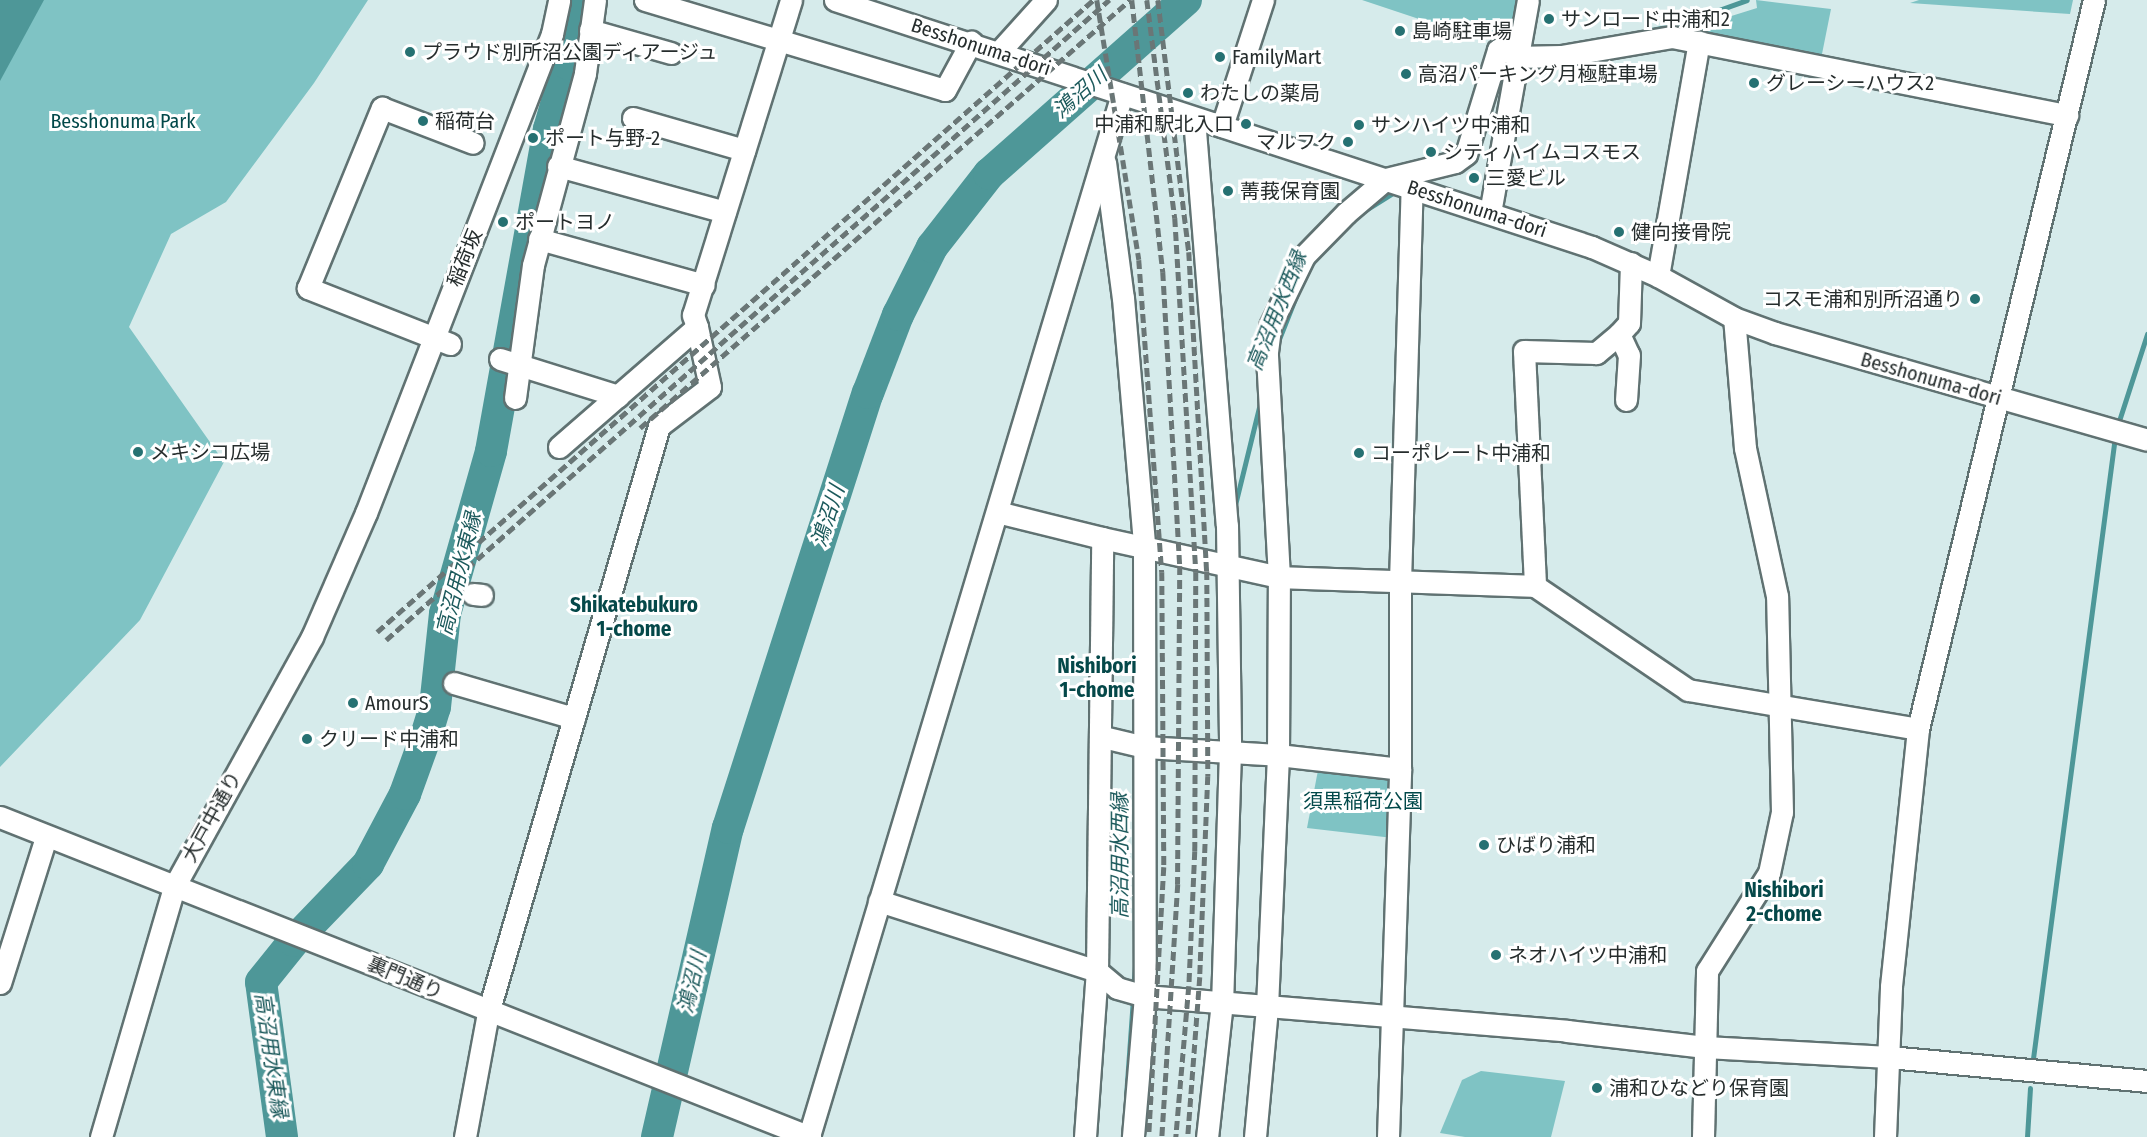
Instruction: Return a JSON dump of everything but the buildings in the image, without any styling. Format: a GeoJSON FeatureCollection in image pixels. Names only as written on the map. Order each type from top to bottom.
{"type":"FeatureCollection","features":[{"type":"Feature","properties":{"kind":"street","name":"稲荷坂"},"geometry":{"type":"LineString","coordinates":[[366,513],[441,341],[548,45],[558,0]]}},
{"type":"Feature","properties":{"kind":"street"},"geometry":{"type":"LineString","coordinates":[[514,398],[511,363],[539,239],[585,73],[595,0]]}},
{"type":"Feature","properties":{"kind":"street"},"geometry":{"type":"LineString","coordinates":[[645,0],[945,90],[971,42]]}},
{"type":"Feature","properties":{"kind":"street"},"geometry":{"type":"LineString","coordinates":[[465,1137],[488,1013],[659,426],[710,387],[693,315],[791,0]]}},
{"type":"Feature","properties":{"kind":"street","name":"Besshonuma-dori"},"geometry":{"type":"LineString","coordinates":[[835,0],[971,42],[1194,118],[1490,213],[1630,263],[1734,318],[1999,399],[2147,440]]}},
{"type":"Feature","properties":{"kind":"street"},"geometry":{"type":"LineString","coordinates":[[999,52],[1046,0]]}},
{"type":"Feature","properties":{"kind":"street"},"geometry":{"type":"LineString","coordinates":[[1222,126],[1263,0]]}},
{"type":"Feature","properties":{"kind":"street"},"geometry":{"type":"LineString","coordinates":[[1490,213],[1517,48],[1528,0]]}},
{"type":"Feature","properties":{"kind":"street"},"geometry":{"type":"LineString","coordinates":[[1885,1137],[1891,986],[1918,729],[1944,608],[1999,399],[2094,0]]}},
{"type":"Feature","properties":{"kind":"street"},"geometry":{"type":"LineString","coordinates":[[590,30],[671,53]]}},
{"type":"Feature","properties":{"kind":"street"},"geometry":{"type":"LineString","coordinates":[[1256,1137],[1267,1007],[1278,755],[1279,577],[1267,352],[1270,326],[1304,256],[1402,184],[1455,162],[1466,154],[1498,50],[1517,48],[1561,56],[1672,37],[2067,115]]}},
{"type":"Feature","properties":{"kind":"street"},"geometry":{"type":"LineString","coordinates":[[1658,276],[1699,42]]}},
{"type":"Feature","properties":{"kind":"street"},"geometry":{"type":"LineString","coordinates":[[809,1137],[1104,156],[1113,91]]}},
{"type":"Feature","properties":{"kind":"street"},"geometry":{"type":"LineString","coordinates":[[441,341],[308,288],[382,108],[473,143]]}},
{"type":"Feature","properties":{"kind":"street"},"geometry":{"type":"LineString","coordinates":[[633,118],[744,150]]}},
{"type":"Feature","properties":{"kind":"street"},"geometry":{"type":"LineString","coordinates":[[1194,118],[1209,277],[1227,566],[1230,751],[1222,1002],[1207,1137]]}},
{"type":"Feature","properties":{"kind":"street"},"geometry":{"type":"LineString","coordinates":[[1104,156],[1123,298],[1144,545],[1140,746],[1142,996],[1133,1137]]}},
{"type":"Feature","properties":{"kind":"street"},"geometry":{"type":"LineString","coordinates":[[558,166],[725,212]]}},
{"type":"Feature","properties":{"kind":"street"},"geometry":{"type":"LineString","coordinates":[[1388,1137],[1390,1018],[1400,769],[1402,184]]}},
{"type":"Feature","properties":{"kind":"street"},"geometry":{"type":"LineString","coordinates":[[539,239],[704,285]]}},
{"type":"Feature","properties":{"kind":"street"},"geometry":{"type":"LineString","coordinates":[[1534,586],[1524,351],[1596,353],[1619,334],[1629,323],[1630,263]]}},
{"type":"Feature","properties":{"kind":"street"},"geometry":{"type":"LineString","coordinates":[[1703,1137],[1707,971],[1769,873],[1782,812],[1777,596],[1745,448],[1734,318]]}},
{"type":"Feature","properties":{"kind":"street"},"geometry":{"type":"LineString","coordinates":[[559,447],[697,327]]}},
{"type":"Feature","properties":{"kind":"street"},"geometry":{"type":"LineString","coordinates":[[1619,334],[1629,355],[1626,400]]}},
{"type":"Feature","properties":{"kind":"street"},"geometry":{"type":"LineString","coordinates":[[511,363],[618,396]]}},
{"type":"Feature","properties":{"kind":"street"},"geometry":{"type":"LineString","coordinates":[[996,512],[1279,577],[1534,586],[1688,690],[1781,708],[1918,729]]}},
{"type":"Feature","properties":{"kind":"street","name":"大戸中通り"},"geometry":{"type":"LineString","coordinates":[[101,1137],[174,887],[312,637],[366,513]]}},
{"type":"Feature","properties":{"kind":"street"},"geometry":{"type":"LineString","coordinates":[[1085,1137],[1097,971],[1103,737],[1102,538]]}},
{"type":"Feature","properties":{"kind":"street"},"geometry":{"type":"LineString","coordinates":[[454,683],[574,718]]}},
{"type":"Feature","properties":{"kind":"street"},"geometry":{"type":"LineString","coordinates":[[1103,737],[1140,746],[1278,755],[1400,769]]}},
{"type":"Feature","properties":{"kind":"street","name":"裏門通り"},"geometry":{"type":"LineString","coordinates":[[0,818],[488,1013],[809,1137]]}},
{"type":"Feature","properties":{"kind":"street"},"geometry":{"type":"LineString","coordinates":[[0,983],[46,837]]}},
{"type":"Feature","properties":{"kind":"street"},"geometry":{"type":"LineString","coordinates":[[879,901],[1097,971],[1117,988],[1142,996],[1390,1018],[1567,1030],[1705,1047],[1889,1057],[2147,1081]]}},
{"type":"Feature","properties":{"kind":"green space","name":"Besshonuma Park"},"geometry":{"type":"Polygon","coordinates":[[[0,0],[368,0],[314,83],[226,202],[171,234],[129,327],[224,462],[140,620],[0,767],[0,0]]]}},
{"type":"Feature","properties":{"kind":"green space"},"geometry":{"type":"Polygon","coordinates":[[[1362,0],[1523,0],[1515,33],[1501,37],[1437,25],[1362,0]]]}},
{"type":"Feature","properties":{"kind":"green space"},"geometry":{"type":"Polygon","coordinates":[[[1756,0],[1831,9],[1821,59],[1677,33],[1757,8],[1756,0]]]}},
{"type":"Feature","properties":{"kind":"green space"},"geometry":{"type":"Polygon","coordinates":[[[1919,0],[2073,0],[2070,14],[1910,3],[1919,0]]]}},
{"type":"Feature","properties":{"kind":"green space","name":"須黒稲荷公園"},"geometry":{"type":"Polygon","coordinates":[[[1319,765],[1400,769],[1393,838],[1307,828],[1319,765]]]}},
{"type":"Feature","properties":{"kind":"green space"},"geometry":{"type":"Polygon","coordinates":[[[1481,1071],[1565,1081],[1551,1137],[1465,1137],[1440,1133],[1462,1080],[1481,1071]]]}},
{"type":"Feature","properties":{"kind":"shaded area"},"geometry":{"type":"Polygon","coordinates":[[[0,0],[44,0],[0,81],[0,0]]]}},
{"type":"Feature","properties":{"kind":"waterway","name":"高沼用水東縁"},"geometry":{"type":"LineString","coordinates":[[282,1137],[261,982],[294,941],[368,864],[405,794],[426,736],[435,707],[445,614],[491,451],[549,129],[568,64],[575,0]]}},
{"type":"Feature","properties":{"kind":"waterway","name":"鴻沼川"},"geometry":{"type":"LineString","coordinates":[[657,1137],[728,828],[868,393],[898,315],[932,247],[989,174],[1186,0]]}},
{"type":"Feature","properties":{"kind":"waterway","name":"高沼用水西縁"},"geometry":{"type":"LineString","coordinates":[[1651,30],[1677,25],[1747,0]]}},
{"type":"Feature","properties":{"kind":"waterway","name":"高沼用水西縁"},"geometry":{"type":"LineString","coordinates":[[1361,213],[1396,191]]}},
{"type":"Feature","properties":{"kind":"waterway","name":"高沼用水西縁"},"geometry":{"type":"LineString","coordinates":[[1277,344],[1298,291]]}},
{"type":"Feature","properties":{"kind":"waterway"},"geometry":{"type":"LineString","coordinates":[[2117,427],[2147,334]]}},
{"type":"Feature","properties":{"kind":"waterway","name":"高沼用水西縁"},"geometry":{"type":"LineString","coordinates":[[1235,505],[1261,399]]}},
{"type":"Feature","properties":{"kind":"waterway"},"geometry":{"type":"LineString","coordinates":[[2032,1066],[2115,436]]}},
{"type":"Feature","properties":{"kind":"waterway","name":"高沼用水西縁"},"geometry":{"type":"LineString","coordinates":[[1133,989],[1135,965]]}},
{"type":"Feature","properties":{"kind":"waterway","name":"高沼用水西縁"},"geometry":{"type":"LineString","coordinates":[[1126,1096],[1133,998]]}},
{"type":"Feature","properties":{"kind":"waterway"},"geometry":{"type":"LineString","coordinates":[[2027,1137],[2030,1088]]}},
{"type":"Feature","properties":{"kind":"railway"},"geometry":{"type":"LineString","coordinates":[[377,632],[1093,0]]}},
{"type":"Feature","properties":{"kind":"railway"},"geometry":{"type":"LineString","coordinates":[[1097,0],[1139,260],[1162,572],[1164,867],[1149,1137]]}},
{"type":"Feature","properties":{"kind":"railway"},"geometry":{"type":"LineString","coordinates":[[386,640],[1109,0]]}},
{"type":"Feature","properties":{"kind":"railway"},"geometry":{"type":"LineString","coordinates":[[640,428],[1130,0]]}},
{"type":"Feature","properties":{"kind":"railway"},"geometry":{"type":"LineString","coordinates":[[1132,0],[1163,272],[1180,566],[1178,884],[1162,1137]]}},
{"type":"Feature","properties":{"kind":"railway"},"geometry":{"type":"LineString","coordinates":[[1147,0],[1175,218],[1196,572],[1195,851],[1189,986],[1176,1137]]}},
{"type":"Feature","properties":{"kind":"railway"},"geometry":{"type":"LineString","coordinates":[[1158,0],[1189,252],[1207,571],[1208,776],[1200,977],[1188,1137]]}},
{"type":"Feature","properties":{"kind":"place","name":"サンロード中浦和2"},"geometry":{"type":"Point","coordinates":[1549,19]}},
{"type":"Feature","properties":{"kind":"place","name":"島崎駐車場"},"geometry":{"type":"Point","coordinates":[1400,31]}},
{"type":"Feature","properties":{"kind":"place","name":"プラウド別所沼公園ディアージュ"},"geometry":{"type":"Point","coordinates":[410,52]}},
{"type":"Feature","properties":{"kind":"place","name":"FamilyMart"},"geometry":{"type":"Point","coordinates":[1220,57]}},
{"type":"Feature","properties":{"kind":"place","name":"高沼パーキング月極駐車場"},"geometry":{"type":"Point","coordinates":[1406,74]}},
{"type":"Feature","properties":{"kind":"place","name":"グレーシーハウス2"},"geometry":{"type":"Point","coordinates":[1754,83]}},
{"type":"Feature","properties":{"kind":"place","name":"わたしの薬局"},"geometry":{"type":"Point","coordinates":[1188,93]}},
{"type":"Feature","properties":{"kind":"place","name":"稲荷台"},"geometry":{"type":"Point","coordinates":[423,121]}},
{"type":"Feature","properties":{"kind":"place","name":"中浦和駅北入口"},"geometry":{"type":"Point","coordinates":[1246,124]}},
{"type":"Feature","properties":{"kind":"place","name":"サンハイツ中浦和"},"geometry":{"type":"Point","coordinates":[1359,125]}},
{"type":"Feature","properties":{"kind":"place","name":"ポート与野-2"},"geometry":{"type":"Point","coordinates":[533,138]}},
{"type":"Feature","properties":{"kind":"place","name":"マルフク"},"geometry":{"type":"Point","coordinates":[1348,142]}},
{"type":"Feature","properties":{"kind":"place","name":"シティハイムコスモス"},"geometry":{"type":"Point","coordinates":[1431,152]}},
{"type":"Feature","properties":{"kind":"place","name":"三愛ビル"},"geometry":{"type":"Point","coordinates":[1474,178]}},
{"type":"Feature","properties":{"kind":"place","name":"菁莪保育園"},"geometry":{"type":"Point","coordinates":[1228,191]}},
{"type":"Feature","properties":{"kind":"place","name":"ポートヨノ"},"geometry":{"type":"Point","coordinates":[503,222]}},
{"type":"Feature","properties":{"kind":"place","name":"健向接骨院"},"geometry":{"type":"Point","coordinates":[1619,232]}},
{"type":"Feature","properties":{"kind":"place","name":"コスモ浦和別所沼通り"},"geometry":{"type":"Point","coordinates":[1975,299]}},
{"type":"Feature","properties":{"kind":"place","name":"メキシコ広場"},"geometry":{"type":"Point","coordinates":[138,452]}},
{"type":"Feature","properties":{"kind":"place","name":"コーポレート中浦和"},"geometry":{"type":"Point","coordinates":[1359,453]}},
{"type":"Feature","properties":{"kind":"place","name":"AmourS"},"geometry":{"type":"Point","coordinates":[353,703]}},
{"type":"Feature","properties":{"kind":"place","name":"クリード中浦和"},"geometry":{"type":"Point","coordinates":[307,739]}},
{"type":"Feature","properties":{"kind":"place","name":"ひばり浦和"},"geometry":{"type":"Point","coordinates":[1484,845]}},
{"type":"Feature","properties":{"kind":"place","name":"ネオハイツ中浦和"},"geometry":{"type":"Point","coordinates":[1496,955]}},
{"type":"Feature","properties":{"kind":"place","name":"浦和ひなどり保育園"},"geometry":{"type":"Point","coordinates":[1597,1088]}},
{"type":"Feature","properties":{"kind":"district","name":"Shikatebukuro 1-chome"},"geometry":{"type":"Point","coordinates":[634,617]}},
{"type":"Feature","properties":{"kind":"district","name":"Nishibori 1-chome"},"geometry":{"type":"Point","coordinates":[1097,678]}},
{"type":"Feature","properties":{"kind":"district","name":"Nishibori 2-chome"},"geometry":{"type":"Point","coordinates":[1784,902]}}]}
